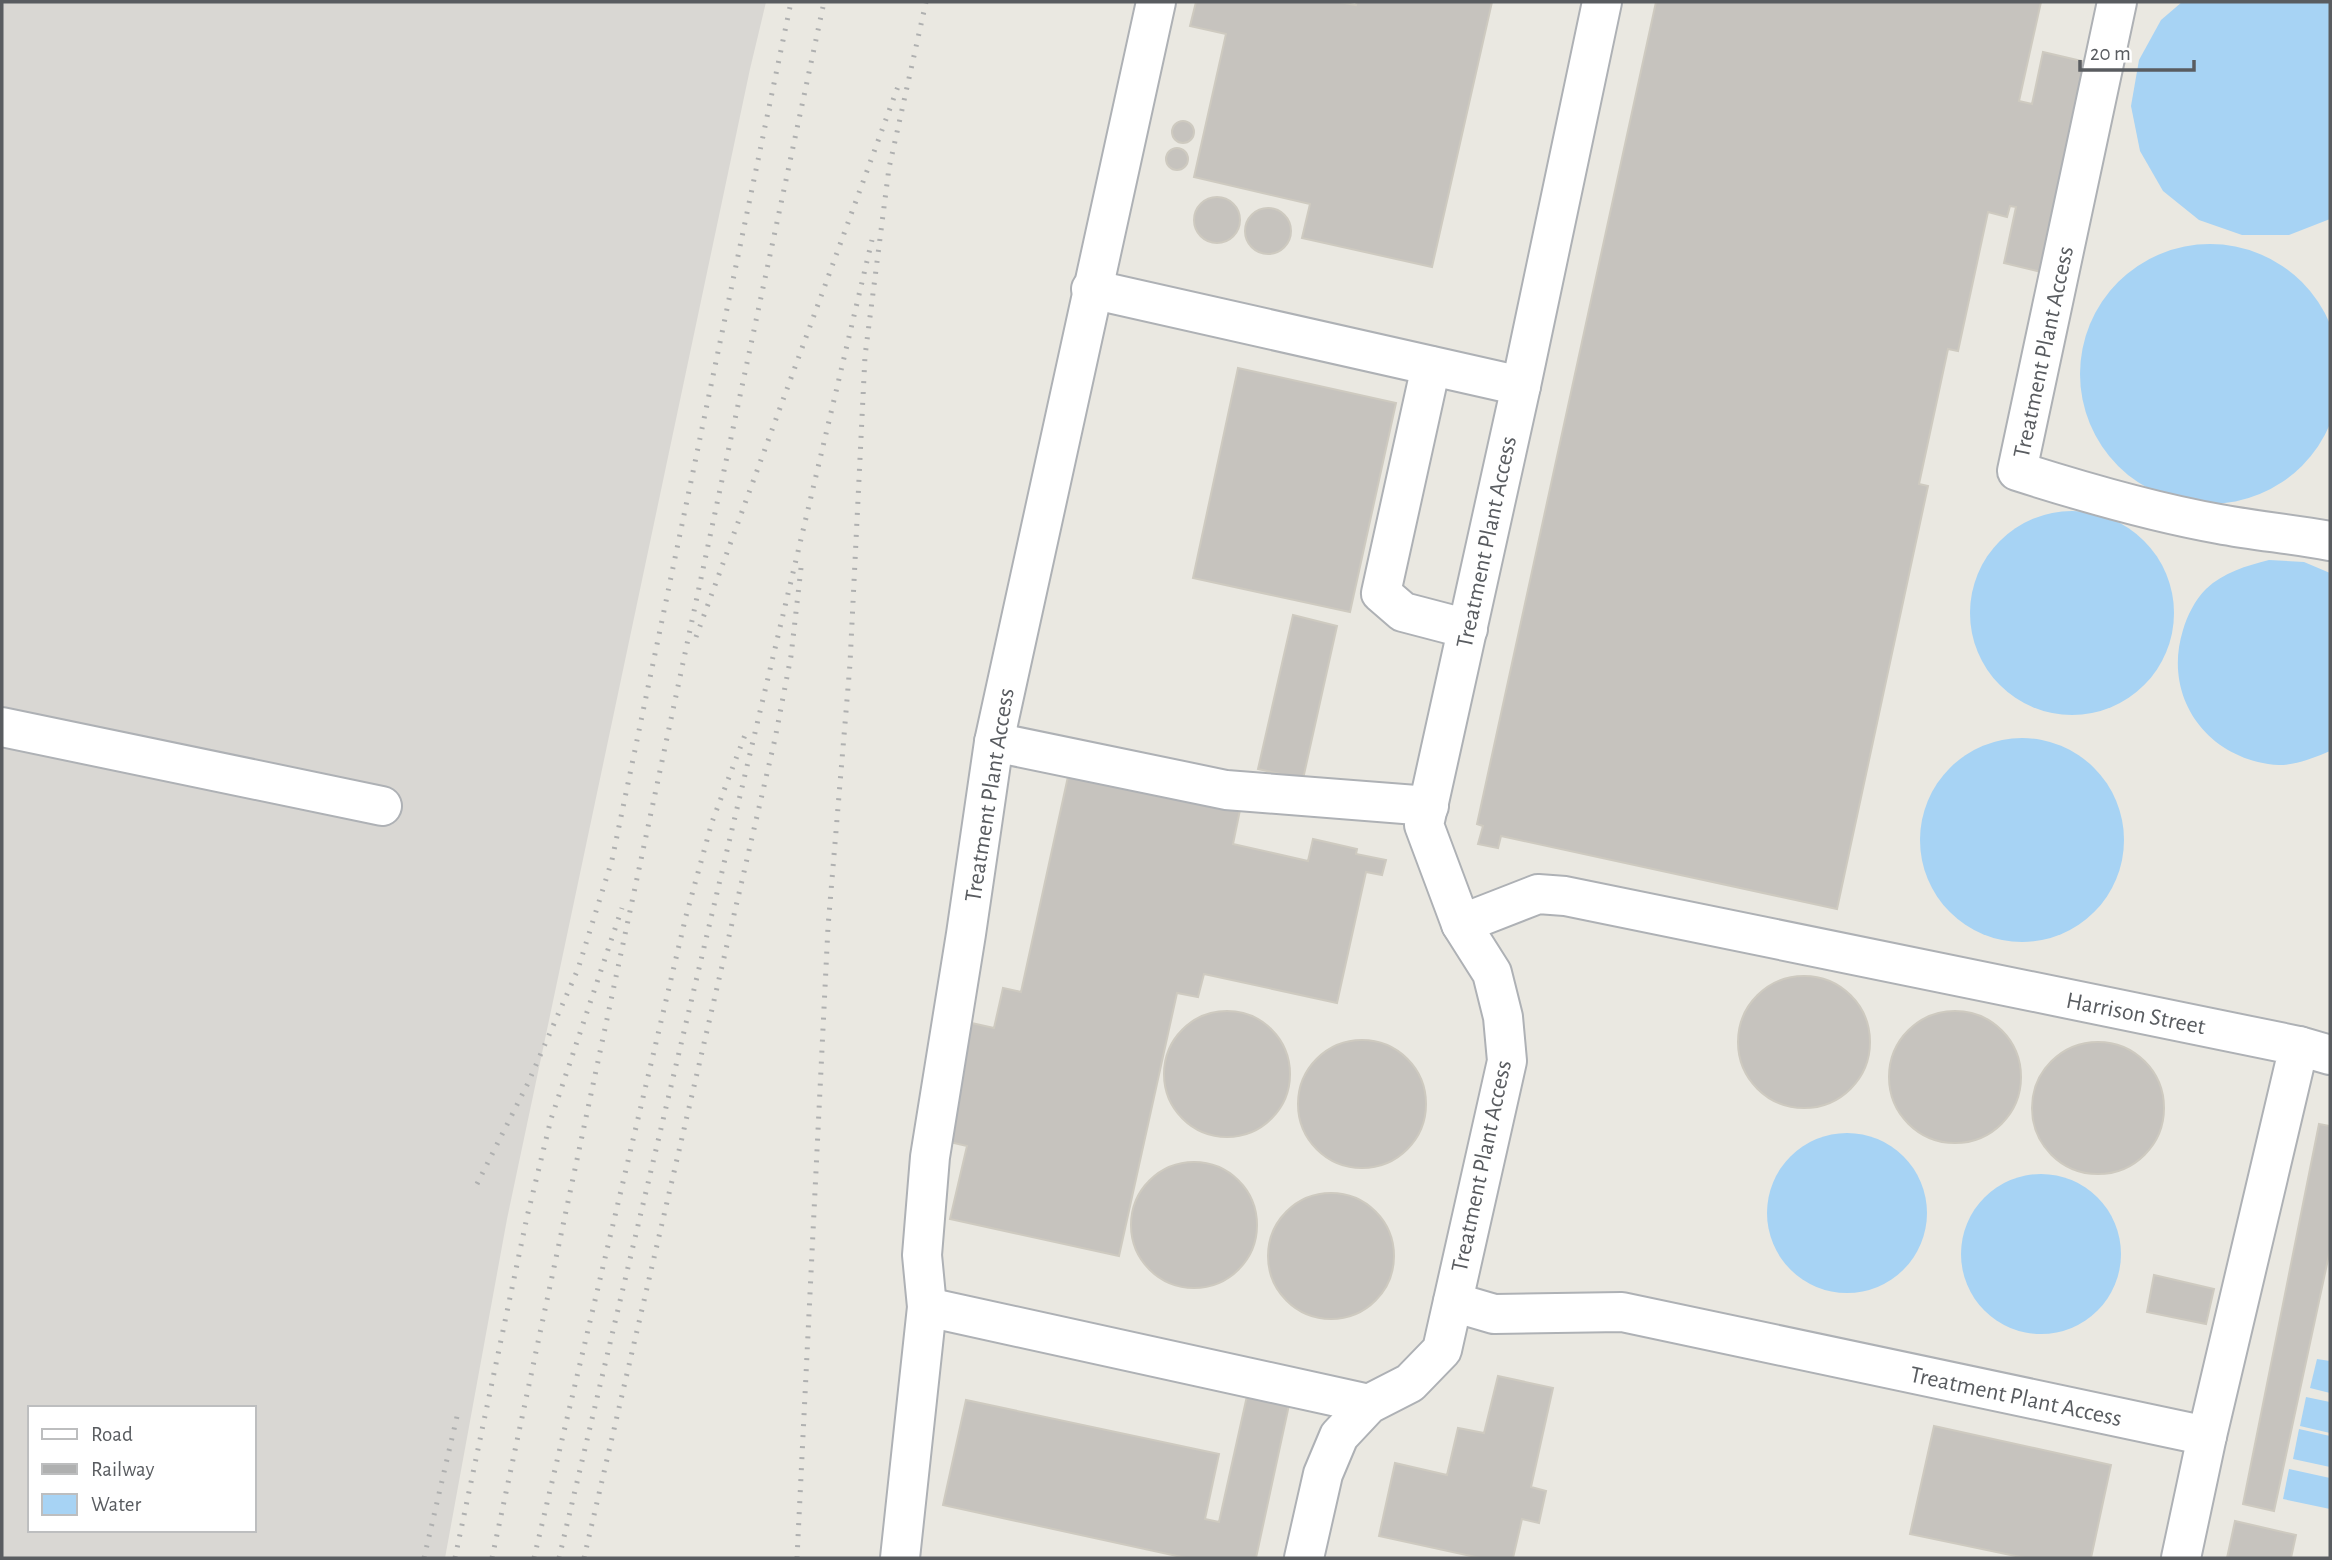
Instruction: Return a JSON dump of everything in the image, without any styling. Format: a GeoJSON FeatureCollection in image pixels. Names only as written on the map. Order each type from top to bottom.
{"type":"FeatureCollection","features":[{"type":"Feature","properties":{"kind":"lane","name":"Treatment Plant Access"},"geometry":{"type":"LineString","coordinates":[[900,1558],[927,1307],[922,1255],[930,1157],[994,742],[1091,289],[1156,2]]}},
{"type":"Feature","properties":{"kind":"lane","name":"Treatment Plant Access"},"geometry":{"type":"LineString","coordinates":[[1304,1558],[1323,1474],[1339,1436],[1369,1404],[1410,1383],[1442,1350],[1507,1061],[1503,1017],[1492,973],[1461,924],[1424,825],[1521,386],[1601,2]]}},
{"type":"Feature","properties":{"kind":"lane","name":"Treatment Plant Access"},"geometry":{"type":"LineString","coordinates":[[2118,2],[2018,471],[2090,494],[2219,524],[2330,541]]}},
{"type":"Feature","properties":{"kind":"lane"},"geometry":{"type":"LineString","coordinates":[[1091,289],[1521,386]]}},
{"type":"Feature","properties":{"kind":"lane"},"geometry":{"type":"LineString","coordinates":[[1431,366],[1381,593],[1403,612],[1468,629]]}},
{"type":"Feature","properties":{"kind":"lane"},"geometry":{"type":"LineString","coordinates":[[2,727],[382,806]]}},
{"type":"Feature","properties":{"kind":"lane"},"geometry":{"type":"LineString","coordinates":[[994,742],[1226,790],[1429,806]]}},
{"type":"Feature","properties":{"kind":"lane","name":"Harrison Street"},"geometry":{"type":"LineString","coordinates":[[1461,924],[1538,894],[1565,896],[2315,1051],[2207,1436],[2181,1558]]}},
{"type":"Feature","properties":{"kind":"lane","name":"Treatment Plant Access"},"geometry":{"type":"LineString","coordinates":[[1453,1302],[1494,1314],[1622,1312],[2207,1436]]}},
{"type":"Feature","properties":{"kind":"lane"},"geometry":{"type":"LineString","coordinates":[[927,1307],[1369,1404]]}},
{"type":"Feature","properties":{"kind":"shaded area"},"geometry":{"type":"Polygon","coordinates":[[[2,2],[766,2],[507,1219],[445,1558],[2,1558],[2,2]]]}},
{"type":"Feature","properties":{"kind":"water"},"geometry":{"type":"Polygon","coordinates":[[[2182,2],[2330,2],[2330,219],[2289,235],[2242,235],[2199,220],[2163,191],[2140,151],[2131,106],[2139,60],[2161,20],[2182,2]]]}},
{"type":"Feature","properties":{"kind":"water"},"geometry":{"type":"Polygon","coordinates":[[[2197,244],[2223,244],[2248,249],[2271,259],[2293,273],[2311,291],[2333,331],[2333,417],[2325,435],[2311,457],[2293,475],[2248,499],[2223,504],[2197,504],[2172,499],[2149,489],[2127,475],[2109,457],[2085,412],[2080,387],[2080,361],[2085,336],[2095,313],[2109,291],[2127,273],[2172,249],[2197,244]]]}},
{"type":"Feature","properties":{"kind":"water"},"geometry":{"type":"Polygon","coordinates":[[[2072,511],[2111,518],[2144,541],[2167,574],[2174,613],[2167,652],[2144,685],[2111,708],[2072,715],[2033,708],[2000,685],[1977,652],[1970,613],[1977,574],[2000,541],[2033,518],[2072,511]]]}},
{"type":"Feature","properties":{"kind":"water"},"geometry":{"type":"Polygon","coordinates":[[[2269,560],[2304,562],[2330,573],[2330,751],[2308,760],[2284,765],[2245,758],[2224,748],[2207,734],[2184,698],[2179,677],[2178,654],[2183,630],[2198,598],[2213,583],[2228,574],[2269,560]]]}},
{"type":"Feature","properties":{"kind":"water"},"geometry":{"type":"Polygon","coordinates":[[[2022,738],[2061,745],[2094,768],[2117,801],[2124,840],[2117,879],[2094,912],[2061,935],[2022,942],[1983,935],[1950,912],[1927,879],[1920,840],[1927,801],[1950,768],[1983,745],[2022,738]]]}},
{"type":"Feature","properties":{"kind":"water"},"geometry":{"type":"Polygon","coordinates":[[[1847,1133],[1877,1139],[1903,1157],[1921,1183],[1927,1213],[1921,1243],[1903,1269],[1877,1287],[1847,1293],[1817,1287],[1791,1269],[1773,1243],[1767,1213],[1773,1183],[1791,1157],[1817,1139],[1847,1133]]]}},
{"type":"Feature","properties":{"kind":"water"},"geometry":{"type":"Polygon","coordinates":[[[2041,1174],[2071,1180],[2097,1198],[2115,1224],[2121,1254],[2115,1284],[2097,1310],[2071,1328],[2041,1334],[2011,1328],[1985,1310],[1967,1284],[1961,1254],[1967,1224],[1985,1198],[2011,1180],[2041,1174]]]}},
{"type":"Feature","properties":{"kind":"water"},"geometry":{"type":"Polygon","coordinates":[[[2317,1359],[2330,1361],[2330,1393],[2310,1388],[2317,1359]]]}},
{"type":"Feature","properties":{"kind":"water"},"geometry":{"type":"Polygon","coordinates":[[[2306,1397],[2330,1402],[2330,1433],[2300,1426],[2306,1397]]]}},
{"type":"Feature","properties":{"kind":"water"},"geometry":{"type":"Polygon","coordinates":[[[2299,1429],[2330,1436],[2330,1467],[2293,1459],[2299,1429]]]}},
{"type":"Feature","properties":{"kind":"water"},"geometry":{"type":"Polygon","coordinates":[[[2289,1469],[2330,1478],[2330,1509],[2283,1499],[2289,1469]]]}},
{"type":"Feature","properties":{"kind":"building"},"geometry":{"type":"Polygon","coordinates":[[[1196,2],[1339,2],[1356,5],[1357,2],[1492,2],[1432,267],[1302,238],[1310,204],[1194,177],[1226,34],[1190,26],[1196,2]]]}},
{"type":"Feature","properties":{"kind":"building"},"geometry":{"type":"Polygon","coordinates":[[[1656,2],[2041,2],[2019,101],[2032,104],[2043,52],[2086,62],[2041,272],[2004,263],[2016,207],[2010,206],[2007,217],[1988,212],[1958,351],[1948,349],[1919,484],[1928,486],[1837,909],[1501,836],[1498,848],[1478,844],[1483,826],[1477,824],[1656,2]]]}},
{"type":"Feature","properties":{"kind":"building"},"geometry":{"type":"Polygon","coordinates":[[[1183,121],[1191,124],[1194,132],[1191,140],[1183,143],[1175,140],[1172,132],[1175,124],[1183,121]]]}},
{"type":"Feature","properties":{"kind":"building"},"geometry":{"type":"Polygon","coordinates":[[[1177,148],[1185,151],[1188,159],[1185,167],[1177,170],[1169,167],[1166,159],[1169,151],[1177,148]]]}},
{"type":"Feature","properties":{"kind":"building"},"geometry":{"type":"Polygon","coordinates":[[[1217,197],[1234,203],[1240,220],[1234,237],[1217,243],[1200,237],[1194,220],[1200,203],[1217,197]]]}},
{"type":"Feature","properties":{"kind":"building"},"geometry":{"type":"Polygon","coordinates":[[[1268,208],[1285,214],[1291,231],[1285,248],[1268,254],[1251,248],[1245,231],[1251,214],[1268,208]]]}},
{"type":"Feature","properties":{"kind":"building"},"geometry":{"type":"Polygon","coordinates":[[[1238,368],[1396,403],[1350,612],[1193,578],[1238,368]]]}},
{"type":"Feature","properties":{"kind":"building"},"geometry":{"type":"Polygon","coordinates":[[[1293,615],[1337,626],[1303,779],[1258,769],[1293,615]]]}},
{"type":"Feature","properties":{"kind":"building"},"geometry":{"type":"Polygon","coordinates":[[[1069,772],[1240,810],[1233,844],[1308,861],[1313,839],[1357,849],[1356,854],[1386,860],[1382,875],[1366,872],[1337,1003],[1204,974],[1198,997],[1177,993],[1119,1256],[950,1219],[967,1146],[941,1140],[967,1022],[994,1028],[1003,988],[1021,992],[1069,772]]]}},
{"type":"Feature","properties":{"kind":"building"},"geometry":{"type":"Polygon","coordinates":[[[1804,976],[1829,981],[1851,995],[1865,1017],[1870,1042],[1865,1067],[1851,1089],[1829,1103],[1804,1108],[1779,1103],[1757,1089],[1743,1067],[1738,1042],[1743,1017],[1757,995],[1779,981],[1804,976]]]}},
{"type":"Feature","properties":{"kind":"building"},"geometry":{"type":"Polygon","coordinates":[[[1227,1011],[1251,1015],[1272,1029],[1286,1050],[1290,1074],[1286,1098],[1272,1119],[1251,1133],[1227,1137],[1203,1133],[1182,1119],[1168,1098],[1164,1074],[1168,1050],[1182,1029],[1203,1015],[1227,1011]]]}},
{"type":"Feature","properties":{"kind":"building"},"geometry":{"type":"Polygon","coordinates":[[[1955,1011],[1980,1016],[2002,1030],[2016,1052],[2021,1077],[2016,1102],[2002,1124],[1980,1138],[1955,1143],[1930,1138],[1908,1124],[1894,1102],[1889,1077],[1894,1052],[1908,1030],[1930,1016],[1955,1011]]]}},
{"type":"Feature","properties":{"kind":"building"},"geometry":{"type":"Polygon","coordinates":[[[1362,1040],[1386,1045],[1407,1059],[1421,1080],[1426,1104],[1421,1128],[1407,1149],[1386,1163],[1362,1168],[1338,1163],[1317,1149],[1303,1128],[1298,1104],[1303,1080],[1317,1059],[1338,1045],[1362,1040]]]}},
{"type":"Feature","properties":{"kind":"building"},"geometry":{"type":"Polygon","coordinates":[[[2098,1042],[2123,1047],[2135,1053],[2153,1071],[2159,1083],[2164,1108],[2159,1133],[2153,1145],[2135,1163],[2123,1169],[2098,1174],[2073,1169],[2061,1163],[2043,1145],[2037,1133],[2032,1108],[2037,1083],[2043,1071],[2061,1053],[2073,1047],[2098,1042]]]}},
{"type":"Feature","properties":{"kind":"building"},"geometry":{"type":"Polygon","coordinates":[[[2319,1124],[2330,1126],[2330,1250],[2274,1511],[2243,1504],[2319,1124]]]}},
{"type":"Feature","properties":{"kind":"building"},"geometry":{"type":"Polygon","coordinates":[[[1194,1162],[1218,1166],[1239,1180],[1253,1201],[1257,1225],[1253,1249],[1239,1270],[1218,1284],[1194,1288],[1170,1284],[1149,1270],[1135,1249],[1131,1225],[1135,1201],[1149,1180],[1170,1166],[1194,1162]]]}},
{"type":"Feature","properties":{"kind":"building"},"geometry":{"type":"Polygon","coordinates":[[[1331,1193],[1355,1197],[1376,1211],[1390,1232],[1394,1256],[1390,1280],[1376,1301],[1355,1315],[1331,1319],[1307,1315],[1286,1301],[1272,1280],[1268,1256],[1272,1232],[1286,1211],[1307,1197],[1331,1193]]]}},
{"type":"Feature","properties":{"kind":"building"},"geometry":{"type":"Polygon","coordinates":[[[2154,1275],[2214,1289],[2206,1324],[2147,1312],[2154,1275]]]}},
{"type":"Feature","properties":{"kind":"building"},"geometry":{"type":"Polygon","coordinates":[[[1498,1376],[1553,1388],[1531,1487],[1546,1491],[1539,1523],[1522,1519],[1513,1558],[1480,1558],[1379,1536],[1395,1463],[1447,1475],[1458,1428],[1484,1433],[1498,1376]]]}},
{"type":"Feature","properties":{"kind":"building"},"geometry":{"type":"Polygon","coordinates":[[[1247,1396],[1289,1405],[1256,1558],[1186,1558],[943,1505],[966,1400],[1219,1454],[1205,1519],[1219,1522],[1247,1396]]]}},
{"type":"Feature","properties":{"kind":"building"},"geometry":{"type":"Polygon","coordinates":[[[1934,1426],[2111,1465],[2091,1558],[2025,1558],[1910,1534],[1934,1426]]]}},
{"type":"Feature","properties":{"kind":"building"},"geometry":{"type":"Polygon","coordinates":[[[2235,1521],[2296,1535],[2291,1558],[2227,1558],[2235,1521]]]}},
{"type":"Feature","properties":{"kind":"railway"},"geometry":{"type":"LineString","coordinates":[[477,1184],[528,1083],[578,969],[612,860],[791,2]]}},
{"type":"Feature","properties":{"kind":"railway"},"geometry":{"type":"LineString","coordinates":[[492,1558],[824,2]]}},
{"type":"Feature","properties":{"kind":"railway"},"geometry":{"type":"LineString","coordinates":[[797,1558],[828,927],[850,664],[865,356],[889,168],[926,2]]}},
{"type":"Feature","properties":{"kind":"railway"},"geometry":{"type":"LineString","coordinates":[[696,637],[900,81]]}},
{"type":"Feature","properties":{"kind":"railway"},"geometry":{"type":"LineString","coordinates":[[559,1558],[872,240]]}},
{"type":"Feature","properties":{"kind":"railway"},"geometry":{"type":"LineString","coordinates":[[584,1558],[775,739],[791,656],[801,568]]}},
{"type":"Feature","properties":{"kind":"railway"},"geometry":{"type":"LineString","coordinates":[[534,1558],[686,916],[712,822],[745,735]]}},
{"type":"Feature","properties":{"kind":"railway"},"geometry":{"type":"LineString","coordinates":[[455,1558],[527,1217],[551,1119],[622,908]]}},
{"type":"Feature","properties":{"kind":"railway"},"geometry":{"type":"LineString","coordinates":[[424,1558],[459,1408]]}}]}
